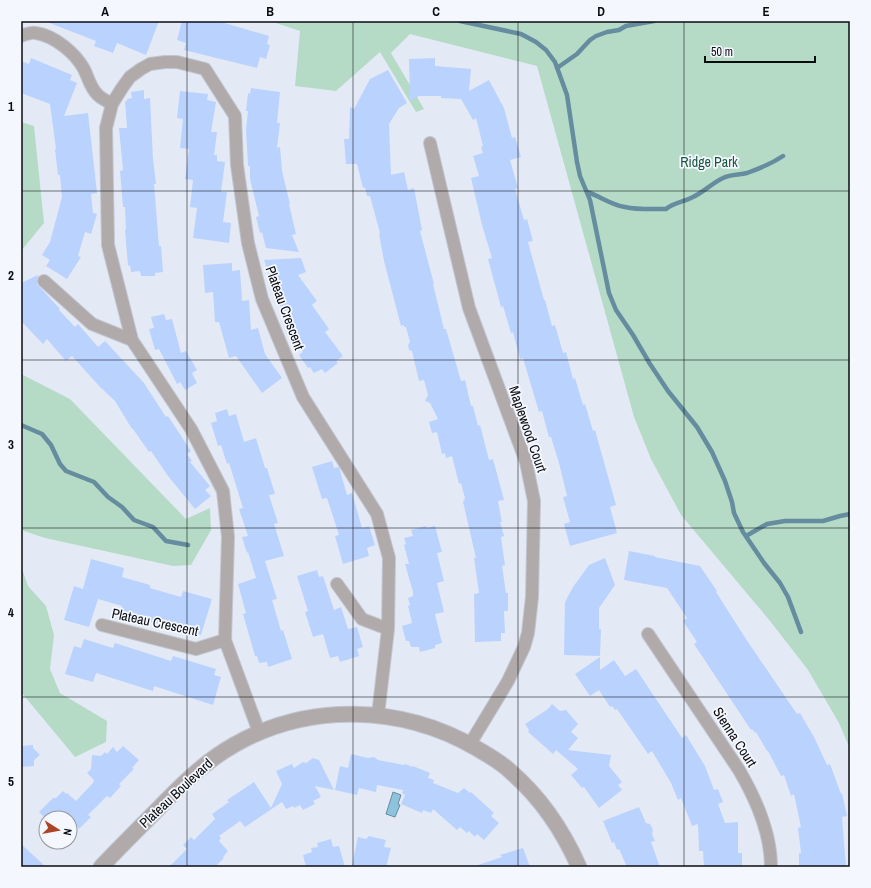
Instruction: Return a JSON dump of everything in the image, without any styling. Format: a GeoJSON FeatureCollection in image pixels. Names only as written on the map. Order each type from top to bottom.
{"type":"FeatureCollection","features":[{"type":"Feature","properties":{"kind":"street"},"geometry":{"type":"LineString","coordinates":[[21,36],[28,33],[36,33],[56,41],[69,51],[83,68],[97,95],[112,104]]}},
{"type":"Feature","properties":{"kind":"street","name":"Plateau Crescent"},"geometry":{"type":"LineString","coordinates":[[259,732],[225,640],[228,537],[223,491],[191,429],[132,340],[108,245],[106,128],[112,104],[122,88],[130,77],[150,64],[177,62],[205,69],[235,116],[237,165],[248,243],[262,299],[303,397],[377,514],[389,558],[388,629],[378,715]]}},
{"type":"Feature","properties":{"kind":"street","name":"Maplewood Court"},"geometry":{"type":"LineString","coordinates":[[430,143],[469,308],[526,462],[534,501],[532,597],[528,633],[524,647],[508,681],[470,744]]}},
{"type":"Feature","properties":{"kind":"street"},"geometry":{"type":"LineString","coordinates":[[44,281],[92,324],[132,340]]}},
{"type":"Feature","properties":{"kind":"street"},"geometry":{"type":"LineString","coordinates":[[337,584],[362,618],[388,629]]}},
{"type":"Feature","properties":{"kind":"street","name":"Plateau Crescent"},"geometry":{"type":"LineString","coordinates":[[102,625],[196,649],[225,640]]}},
{"type":"Feature","properties":{"kind":"street","name":"Sienna Court"},"geometry":{"type":"LineString","coordinates":[[648,634],[751,790],[766,830],[771,867]]}},
{"type":"Feature","properties":{"kind":"street","name":"Plateau Boulevard"},"geometry":{"type":"LineString","coordinates":[[101,867],[192,775],[214,757],[259,732],[303,718],[349,714],[378,715],[424,724],[470,744],[492,757],[528,788],[560,830],[579,867]]}},
{"type":"Feature","properties":{"kind":"green space","name":"Ridge Park"},"geometry":{"type":"Polygon","coordinates":[[[270,21],[850,21],[850,749],[839,723],[808,670],[770,621],[681,515],[651,459],[634,417],[537,66],[410,34],[391,53],[424,109],[416,112],[380,52],[336,91],[295,86],[300,31],[270,21]]]}},
{"type":"Feature","properties":{"kind":"green space"},"geometry":{"type":"Polygon","coordinates":[[[21,122],[34,126],[44,223],[21,251],[21,122]]]}},
{"type":"Feature","properties":{"kind":"green space"},"geometry":{"type":"Polygon","coordinates":[[[21,374],[70,399],[186,519],[210,508],[211,530],[191,565],[173,566],[45,538],[21,530],[21,374]]]}},
{"type":"Feature","properties":{"kind":"green space"},"geometry":{"type":"Polygon","coordinates":[[[21,566],[28,586],[46,606],[54,635],[50,669],[60,693],[107,721],[106,742],[75,757],[21,692],[21,566]]]}},
{"type":"Feature","properties":{"kind":"water"},"geometry":{"type":"Polygon","coordinates":[[[393,792],[401,795],[398,804],[400,805],[395,817],[386,814],[393,792]]]}},
{"type":"Feature","properties":{"kind":"building"},"geometry":{"type":"Polygon","coordinates":[[[47,21],[159,21],[146,55],[117,43],[113,53],[94,46],[96,41],[47,21]]]}},
{"type":"Feature","properties":{"kind":"building"},"geometry":{"type":"Polygon","coordinates":[[[182,21],[218,21],[269,36],[267,44],[270,45],[266,59],[260,57],[257,68],[184,50],[186,43],[177,40],[182,21]]]}},
{"type":"Feature","properties":{"kind":"building"},"geometry":{"type":"Polygon","coordinates":[[[31,58],[72,75],[70,80],[77,83],[64,116],[88,113],[97,193],[91,194],[93,213],[97,214],[91,234],[85,232],[78,256],[81,257],[67,279],[46,266],[50,260],[42,255],[50,242],[62,197],[50,104],[21,93],[21,61],[29,64],[31,58]]]}},
{"type":"Feature","properties":{"kind":"building"},"geometry":{"type":"Polygon","coordinates":[[[435,58],[435,66],[471,69],[469,91],[489,80],[504,108],[512,138],[515,137],[521,157],[510,160],[518,188],[515,189],[524,220],[527,219],[533,241],[528,242],[552,326],[555,325],[563,353],[566,352],[573,379],[575,378],[593,431],[595,430],[616,505],[610,507],[617,533],[570,546],[564,524],[570,522],[563,497],[567,496],[559,463],[551,437],[549,437],[542,411],[539,412],[523,358],[520,359],[513,332],[511,333],[503,306],[501,307],[488,259],[492,258],[482,225],[471,178],[479,176],[473,156],[483,153],[481,147],[483,146],[476,118],[473,120],[461,99],[441,98],[441,96],[419,96],[410,101],[409,59],[435,58]]]}},
{"type":"Feature","properties":{"kind":"building"},"geometry":{"type":"Polygon","coordinates":[[[388,70],[407,103],[399,108],[389,124],[391,175],[404,172],[408,190],[414,188],[422,230],[420,231],[444,329],[446,329],[461,381],[465,380],[471,406],[473,406],[478,426],[480,425],[489,460],[493,459],[504,500],[498,501],[502,522],[500,522],[504,536],[501,537],[505,565],[502,566],[506,593],[508,593],[508,611],[504,611],[505,633],[501,633],[501,641],[475,642],[474,594],[479,593],[474,558],[476,558],[463,502],[465,498],[461,483],[459,484],[452,456],[446,458],[445,453],[442,454],[437,432],[432,433],[429,422],[438,419],[430,403],[425,401],[428,395],[424,380],[419,381],[412,351],[409,350],[408,345],[410,342],[406,327],[404,327],[404,325],[401,326],[384,261],[380,233],[370,196],[367,196],[365,187],[363,188],[357,164],[346,164],[344,139],[349,139],[350,107],[354,109],[370,79],[388,70]]]}},
{"type":"Feature","properties":{"kind":"building"},"geometry":{"type":"Polygon","coordinates":[[[251,88],[280,92],[277,123],[280,123],[277,148],[280,147],[282,171],[296,234],[292,235],[299,252],[266,248],[262,232],[260,233],[256,217],[259,216],[250,179],[250,166],[248,166],[246,129],[248,111],[246,111],[248,93],[250,94],[251,88]]]}},
{"type":"Feature","properties":{"kind":"building"},"geometry":{"type":"Polygon","coordinates":[[[144,90],[144,99],[150,98],[153,159],[156,184],[154,184],[159,246],[161,246],[163,272],[155,273],[155,276],[141,276],[140,271],[131,272],[130,265],[128,266],[125,207],[123,207],[120,171],[123,170],[119,128],[127,128],[125,101],[132,98],[131,92],[144,90]]]}},
{"type":"Feature","properties":{"kind":"building"},"geometry":{"type":"Polygon","coordinates":[[[180,91],[208,94],[207,100],[216,102],[211,132],[217,132],[214,155],[217,155],[217,161],[225,162],[221,192],[227,192],[223,222],[231,223],[229,243],[193,238],[197,208],[190,207],[193,180],[185,179],[189,149],[180,148],[183,119],[177,118],[180,91]]]}},
{"type":"Feature","properties":{"kind":"building"},"geometry":{"type":"Polygon","coordinates":[[[301,258],[306,272],[298,275],[317,301],[312,305],[329,329],[325,332],[343,356],[336,361],[338,363],[325,373],[322,369],[314,373],[310,367],[308,368],[299,355],[303,352],[286,328],[293,323],[275,299],[280,296],[264,260],[301,258]]]}},
{"type":"Feature","properties":{"kind":"building"},"geometry":{"type":"Polygon","coordinates":[[[232,263],[232,271],[240,270],[242,301],[249,300],[251,330],[258,328],[265,354],[282,378],[262,393],[236,356],[229,358],[219,322],[215,322],[213,292],[205,293],[203,265],[232,263]]]}},
{"type":"Feature","properties":{"kind":"building"},"geometry":{"type":"Polygon","coordinates":[[[38,275],[37,284],[60,309],[59,310],[75,327],[78,324],[98,347],[105,341],[144,383],[166,417],[168,416],[191,451],[187,454],[192,461],[190,462],[210,486],[205,490],[211,496],[195,509],[168,476],[151,451],[149,452],[132,429],[115,401],[72,356],[66,361],[47,339],[43,344],[21,321],[21,283],[38,275]]]}},
{"type":"Feature","properties":{"kind":"building"},"geometry":{"type":"Polygon","coordinates":[[[164,314],[166,320],[172,319],[181,353],[186,351],[197,370],[192,373],[197,383],[185,390],[180,382],[177,384],[159,349],[155,350],[149,329],[154,328],[151,317],[164,314]]]}},
{"type":"Feature","properties":{"kind":"building"},"geometry":{"type":"Polygon","coordinates":[[[227,409],[229,416],[236,414],[244,442],[256,438],[275,494],[269,495],[278,523],[274,524],[284,556],[265,561],[277,599],[272,600],[281,631],[283,630],[292,659],[268,667],[267,662],[259,663],[257,656],[255,656],[243,614],[246,613],[238,584],[256,578],[242,537],[248,536],[239,509],[243,508],[229,463],[227,464],[221,445],[218,446],[211,423],[217,421],[215,413],[227,409]]]}},
{"type":"Feature","properties":{"kind":"building"},"geometry":{"type":"Polygon","coordinates":[[[332,461],[334,468],[339,467],[347,495],[352,493],[362,528],[369,526],[375,545],[367,548],[369,556],[343,564],[335,536],[339,535],[327,498],[322,499],[312,467],[332,461]]]}},
{"type":"Feature","properties":{"kind":"building"},"geometry":{"type":"Polygon","coordinates":[[[426,526],[427,528],[435,526],[442,552],[437,553],[444,581],[437,583],[444,612],[435,614],[442,643],[435,645],[435,648],[420,652],[419,647],[411,647],[409,641],[406,641],[402,626],[412,623],[408,606],[410,605],[408,598],[413,596],[405,564],[409,564],[404,545],[406,544],[404,538],[413,536],[411,530],[426,526]]]}},
{"type":"Feature","properties":{"kind":"building"},"geometry":{"type":"Polygon","coordinates":[[[629,551],[700,566],[746,639],[797,714],[800,713],[814,737],[827,765],[830,764],[841,794],[842,793],[847,816],[842,817],[846,867],[799,867],[799,853],[801,853],[798,828],[801,827],[794,794],[791,796],[784,775],[781,776],[756,732],[755,733],[752,729],[751,730],[694,644],[697,642],[683,621],[687,618],[667,588],[624,580],[629,551]]]}},
{"type":"Feature","properties":{"kind":"building"},"geometry":{"type":"Polygon","coordinates":[[[605,558],[615,585],[599,608],[599,629],[601,629],[600,656],[564,655],[565,602],[573,587],[589,565],[605,558]]]}},
{"type":"Feature","properties":{"kind":"building"},"geometry":{"type":"Polygon","coordinates":[[[91,559],[124,568],[122,577],[150,585],[150,588],[181,597],[183,591],[212,599],[201,635],[169,628],[121,613],[122,606],[98,599],[89,627],[64,620],[74,586],[83,589],[91,559]]]}},
{"type":"Feature","properties":{"kind":"building"},"geometry":{"type":"Polygon","coordinates":[[[317,570],[319,577],[323,576],[334,610],[341,607],[348,629],[357,627],[363,647],[357,649],[359,656],[340,662],[338,656],[330,658],[323,634],[313,637],[305,612],[308,611],[297,576],[317,570]]]}},
{"type":"Feature","properties":{"kind":"building"},"geometry":{"type":"Polygon","coordinates":[[[84,639],[113,648],[115,643],[171,661],[173,656],[216,669],[214,675],[221,677],[213,705],[154,686],[153,691],[96,673],[93,682],[65,674],[74,646],[81,648],[84,639]]]}},
{"type":"Feature","properties":{"kind":"building"},"geometry":{"type":"Polygon","coordinates":[[[600,657],[600,670],[614,660],[625,676],[636,669],[682,738],[686,735],[705,766],[714,790],[718,789],[723,802],[718,804],[725,823],[738,822],[738,853],[742,853],[742,867],[704,867],[703,851],[699,851],[698,824],[692,826],[681,798],[678,800],[671,783],[652,751],[648,754],[617,709],[615,710],[612,706],[610,707],[599,690],[590,696],[575,674],[600,657]]]}},
{"type":"Feature","properties":{"kind":"building"},"geometry":{"type":"Polygon","coordinates":[[[552,704],[560,711],[566,710],[578,724],[571,732],[578,738],[568,750],[611,755],[609,766],[622,782],[618,785],[622,790],[599,808],[584,787],[582,788],[571,775],[578,769],[556,750],[553,754],[528,732],[529,730],[525,724],[548,709],[552,704]]]}},
{"type":"Feature","properties":{"kind":"building"},"geometry":{"type":"Polygon","coordinates":[[[33,745],[33,748],[40,755],[34,760],[34,766],[21,767],[21,746],[33,745]]]}},
{"type":"Feature","properties":{"kind":"building"},"geometry":{"type":"Polygon","coordinates":[[[123,746],[139,760],[132,768],[134,769],[119,784],[121,786],[110,798],[107,796],[88,815],[91,817],[79,829],[78,810],[41,810],[53,798],[56,798],[63,791],[76,801],[93,783],[94,780],[87,773],[91,769],[92,755],[101,756],[105,752],[107,754],[113,747],[117,752],[123,746]]]}},
{"type":"Feature","properties":{"kind":"building"},"geometry":{"type":"Polygon","coordinates":[[[351,754],[368,758],[374,757],[378,760],[413,766],[430,773],[428,778],[434,780],[433,783],[458,793],[464,788],[470,793],[471,792],[494,813],[491,816],[499,823],[484,840],[477,834],[475,837],[469,831],[467,833],[460,827],[457,830],[433,809],[431,813],[423,810],[422,813],[401,804],[405,795],[402,793],[403,790],[377,785],[376,792],[359,788],[357,795],[335,790],[340,766],[348,768],[351,754]]]}},
{"type":"Feature","properties":{"kind":"building"},"geometry":{"type":"Polygon","coordinates":[[[313,758],[319,760],[334,790],[315,786],[321,797],[313,801],[315,804],[303,810],[300,805],[294,808],[293,806],[286,809],[282,802],[245,827],[240,821],[219,836],[221,838],[219,841],[228,851],[223,857],[224,858],[215,867],[169,867],[187,849],[183,845],[191,837],[194,840],[215,819],[212,814],[229,802],[227,800],[254,782],[271,808],[282,784],[276,771],[292,764],[294,768],[313,758]]]}},
{"type":"Feature","properties":{"kind":"building"},"geometry":{"type":"Polygon","coordinates":[[[639,807],[646,823],[650,824],[653,830],[652,834],[655,841],[651,842],[660,867],[627,867],[619,849],[617,850],[614,842],[612,843],[603,821],[639,807]]]}},
{"type":"Feature","properties":{"kind":"building"},"geometry":{"type":"Polygon","coordinates":[[[369,836],[386,840],[384,847],[391,848],[386,867],[362,867],[352,865],[358,837],[366,839],[369,836]]]}},
{"type":"Feature","properties":{"kind":"building"},"geometry":{"type":"Polygon","coordinates":[[[331,839],[333,847],[339,846],[345,867],[306,867],[303,855],[312,852],[311,848],[318,847],[317,843],[331,839]]]}},
{"type":"Feature","properties":{"kind":"building"},"geometry":{"type":"Polygon","coordinates":[[[21,844],[46,867],[21,867],[21,844]]]}},
{"type":"Feature","properties":{"kind":"building"},"geometry":{"type":"Polygon","coordinates":[[[523,848],[530,867],[478,867],[478,865],[502,857],[500,855],[523,848]]]}},
{"type":"Feature","properties":{"kind":"waterway"},"geometry":{"type":"LineString","coordinates":[[460,21],[521,34],[536,42],[546,50],[555,62],[567,95],[580,176],[590,200],[609,293],[616,310],[668,391],[697,427],[712,452],[725,481],[734,513],[743,532],[764,563],[780,583],[788,597],[801,632]]}},
{"type":"Feature","properties":{"kind":"waterway"},"geometry":{"type":"LineString","coordinates":[[557,68],[577,54],[590,40],[596,36],[619,30],[626,26],[654,21]]}},
{"type":"Feature","properties":{"kind":"waterway"},"geometry":{"type":"LineString","coordinates":[[587,192],[620,206],[640,209],[666,209],[695,196],[723,178],[744,174],[770,164],[783,156]]}},
{"type":"Feature","properties":{"kind":"waterway"},"geometry":{"type":"LineString","coordinates":[[21,425],[42,434],[51,445],[60,464],[66,471],[94,482],[108,497],[122,507],[134,520],[153,527],[166,541],[188,545]]}},
{"type":"Feature","properties":{"kind":"waterway"},"geometry":{"type":"LineString","coordinates":[[746,536],[767,524],[785,521],[823,521],[850,514]]}}]}
